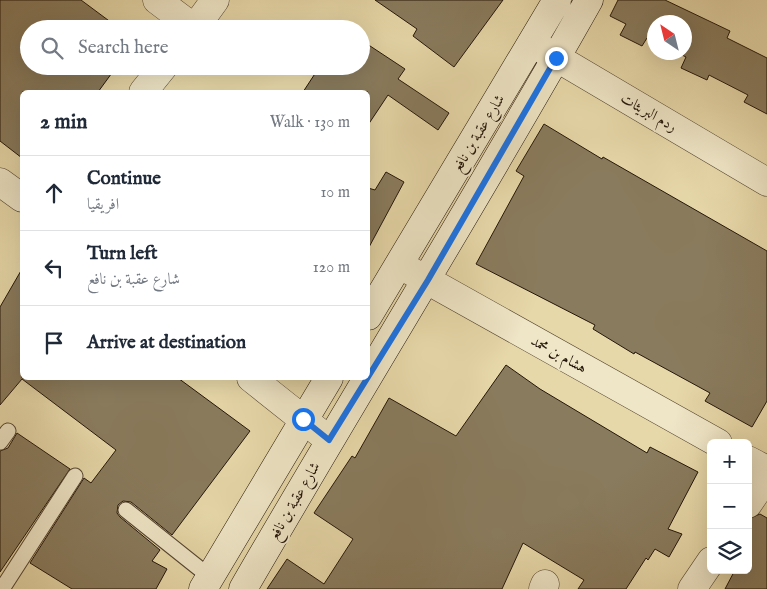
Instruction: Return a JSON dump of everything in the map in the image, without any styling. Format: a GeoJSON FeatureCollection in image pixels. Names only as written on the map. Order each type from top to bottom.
{"type":"FeatureCollection","features":[{"type":"Feature","properties":{"kind":"street"},"geometry":{"type":"LineString","coordinates":[[157,0],[183,20]]}},
{"type":"Feature","properties":{"kind":"street"},"geometry":{"type":"LineString","coordinates":[[200,20],[215,0]]}},
{"type":"Feature","properties":{"kind":"street","name":"شارع عقبة بن نافع"},"geometry":{"type":"LineString","coordinates":[[370,313],[556,0]]}},
{"type":"Feature","properties":{"kind":"street","name":"شارع عقبة بن نافع"},"geometry":{"type":"LineString","coordinates":[[370,374],[428,280],[589,0]]}},
{"type":"Feature","properties":{"kind":"street","name":"ردم البريثات"},"geometry":{"type":"LineString","coordinates":[[531,44],[767,182]]}},
{"type":"Feature","properties":{"kind":"street"},"geometry":{"type":"LineString","coordinates":[[145,90],[157,75]]}},
{"type":"Feature","properties":{"kind":"street"},"geometry":{"type":"LineString","coordinates":[[0,182],[20,197]]}},
{"type":"Feature","properties":{"kind":"street","name":"هشام بن محمد"},"geometry":{"type":"LineString","coordinates":[[400,265],[711,439]]}},
{"type":"Feature","properties":{"kind":"street"},"geometry":{"type":"LineString","coordinates":[[254,380],[329,440]]}},
{"type":"Feature","properties":{"kind":"street"},"geometry":{"type":"LineString","coordinates":[[206,583],[328,380]]}},
{"type":"Feature","properties":{"kind":"street","name":"شارع عقبة بن نافع"},"geometry":{"type":"LineString","coordinates":[[242,589],[366,380]]}},
{"type":"Feature","properties":{"kind":"street"},"geometry":{"type":"LineString","coordinates":[[752,462],[767,470]]}},
{"type":"Feature","properties":{"kind":"street"},"geometry":{"type":"LineString","coordinates":[[752,498],[767,476]]}},
{"type":"Feature","properties":{"kind":"street"},"geometry":{"type":"LineString","coordinates":[[692,589],[707,566]]}},
{"type":"Feature","properties":{"kind":"lane"},"geometry":{"type":"LineString","coordinates":[[2,589],[75,476]]}},
{"type":"Feature","properties":{"kind":"lane"},"geometry":{"type":"LineString","coordinates":[[126,510],[206,583]]}},
{"type":"Feature","properties":{"kind":"building"},"geometry":{"type":"Polygon","coordinates":[[[0,0],[81,0],[108,20],[20,20],[20,75],[110,75],[99,90],[20,90],[20,156],[0,141],[0,0]]]}},
{"type":"Feature","properties":{"kind":"building"},"geometry":{"type":"Polygon","coordinates":[[[375,0],[503,0],[454,67],[413,36],[417,29],[375,0]]]}},
{"type":"Feature","properties":{"kind":"building"},"geometry":{"type":"Polygon","coordinates":[[[618,0],[665,0],[730,31],[727,38],[767,58],[767,114],[744,102],[748,95],[709,75],[707,80],[681,68],[685,60],[692,60],[692,15],[647,15],[647,38],[642,46],[620,35],[626,24],[610,16],[618,0]]]}},
{"type":"Feature","properties":{"kind":"building"},"geometry":{"type":"Polygon","coordinates":[[[370,46],[405,69],[398,79],[449,113],[438,130],[388,95],[370,122],[370,90],[304,90],[314,75],[370,75],[370,46]]]}},
{"type":"Feature","properties":{"kind":"building"},"geometry":{"type":"Polygon","coordinates":[[[544,124],[602,159],[603,157],[767,251],[767,401],[752,427],[705,401],[710,393],[635,352],[634,354],[593,329],[595,325],[476,264],[524,176],[516,171],[544,124]]]}},
{"type":"Feature","properties":{"kind":"building"},"geometry":{"type":"Polygon","coordinates":[[[386,172],[404,182],[370,245],[370,189],[375,190],[386,172]]]}},
{"type":"Feature","properties":{"kind":"building"},"geometry":{"type":"Polygon","coordinates":[[[20,272],[21,380],[0,405],[0,307],[20,272]]]}},
{"type":"Feature","properties":{"kind":"building"},"geometry":{"type":"Polygon","coordinates":[[[506,365],[540,389],[647,453],[650,447],[698,472],[668,529],[682,534],[669,557],[655,549],[648,560],[646,558],[626,589],[578,589],[584,580],[523,543],[502,589],[267,589],[287,559],[324,584],[353,539],[314,513],[352,456],[355,458],[389,398],[456,436],[506,365]]]}},
{"type":"Feature","properties":{"kind":"building"},"geometry":{"type":"Polygon","coordinates":[[[23,380],[181,380],[250,431],[172,535],[131,502],[123,501],[118,505],[117,513],[120,517],[160,550],[152,561],[167,569],[156,589],[72,589],[30,563],[84,478],[91,483],[116,450],[23,380]]]}},
{"type":"Feature","properties":{"kind":"building"},"geometry":{"type":"Polygon","coordinates":[[[17,433],[70,469],[0,572],[0,451],[8,448],[17,433]]]}},
{"type":"Feature","properties":{"kind":"building"},"geometry":{"type":"Polygon","coordinates":[[[760,514],[767,518],[767,589],[725,589],[733,574],[752,574],[752,517],[760,514]]]}},
{"type":"Feature","properties":{"kind":"route"},"geometry":{"type":"LineString","coordinates":[[303,419],[329,440],[428,280],[556,58]]}}]}
